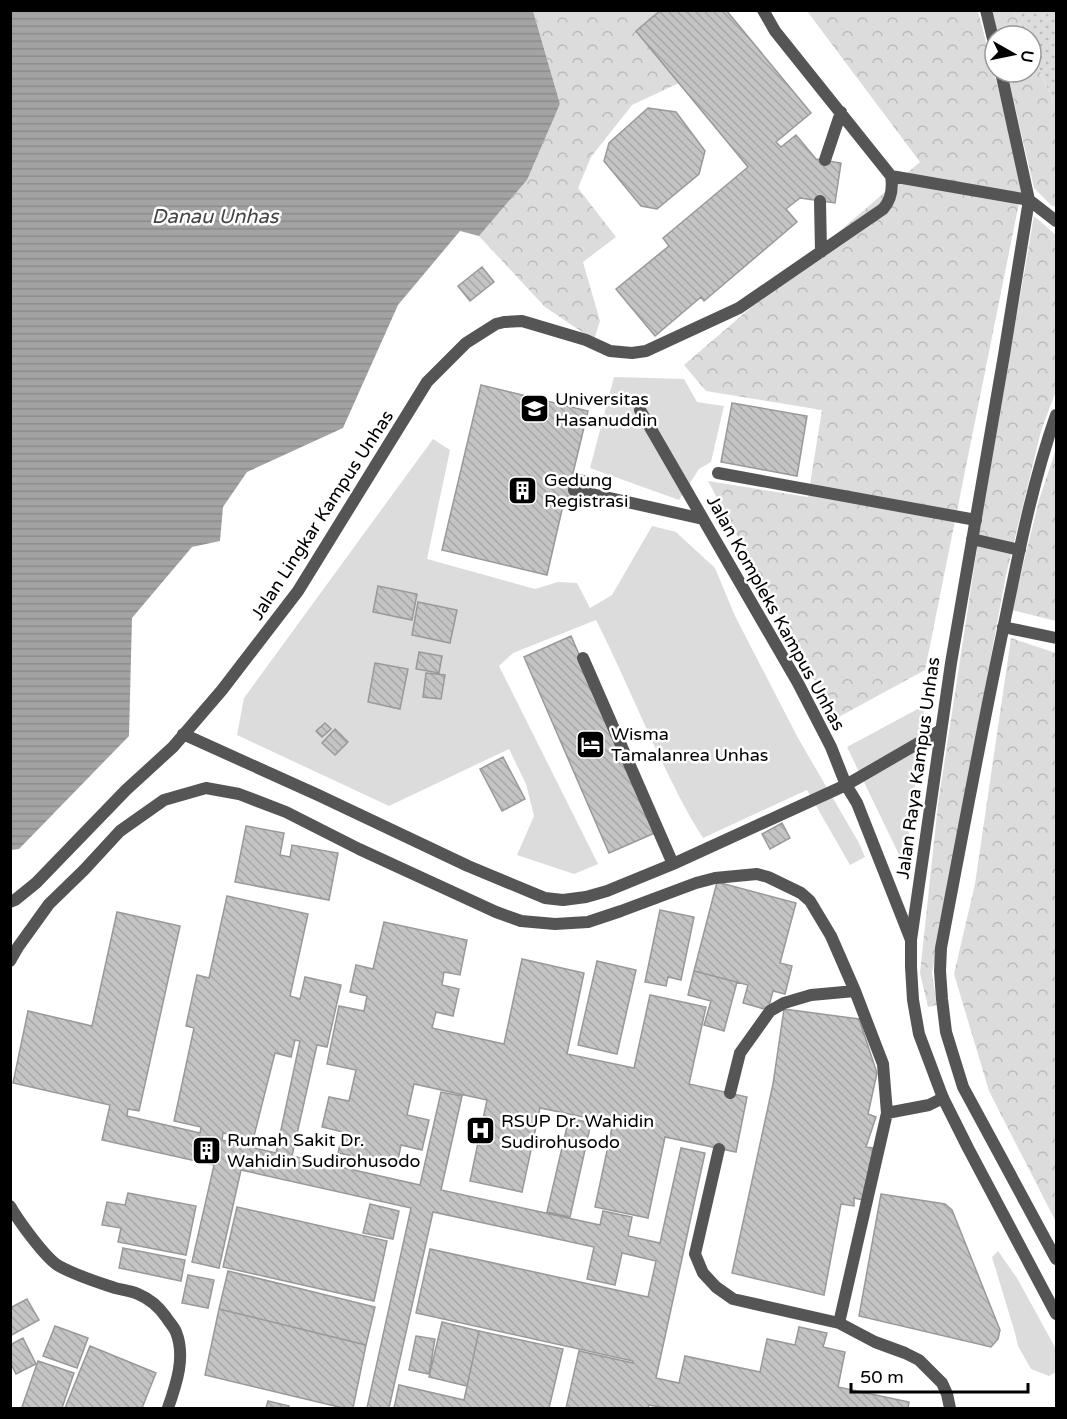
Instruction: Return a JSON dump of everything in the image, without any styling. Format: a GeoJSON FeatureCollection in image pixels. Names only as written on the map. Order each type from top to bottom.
{"type":"FeatureCollection","features":[{"type":"Feature","properties":{"kind":"street"},"geometry":{"type":"LineString","coordinates":[[763,10],[775,31],[891,176],[891,192],[883,209],[820,252]]}},
{"type":"Feature","properties":{"kind":"street"},"geometry":{"type":"LineString","coordinates":[[1004,84],[1029,200]]}},
{"type":"Feature","properties":{"kind":"street"},"geometry":{"type":"LineString","coordinates":[[825,160],[842,112]]}},
{"type":"Feature","properties":{"kind":"street"},"geometry":{"type":"LineString","coordinates":[[891,176],[1029,200],[1056,221]]}},
{"type":"Feature","properties":{"kind":"street","name":"Jalan Raya Kampus Unhas"},"geometry":{"type":"LineString","coordinates":[[1029,200],[951,663],[911,940],[911,967],[913,1000],[919,1034],[944,1098],[1056,1314]]}},
{"type":"Feature","properties":{"kind":"street"},"geometry":{"type":"LineString","coordinates":[[820,201],[820,252]]}},
{"type":"Feature","properties":{"kind":"street","name":"Jalan Lingkar Kampus Unhas"},"geometry":{"type":"LineString","coordinates":[[10,902],[36,882],[126,790],[152,768],[222,690],[298,591],[427,382],[466,343],[496,324],[522,321],[586,340],[610,351],[642,352],[739,308],[820,252]]}},
{"type":"Feature","properties":{"kind":"street","name":"Jalan Kompleks Kampus Unhas"},"geometry":{"type":"LineString","coordinates":[[640,410],[798,683],[831,747],[846,785],[857,803],[911,940]]}},
{"type":"Feature","properties":{"kind":"street"},"geometry":{"type":"LineString","coordinates":[[1056,415],[1020,550],[973,774],[941,948],[940,971],[946,1032],[963,1087],[1056,1259]]}},
{"type":"Feature","properties":{"kind":"street"},"geometry":{"type":"LineString","coordinates":[[718,473],[976,520]]}},
{"type":"Feature","properties":{"kind":"street"},"geometry":{"type":"LineString","coordinates":[[574,490],[703,519]]}},
{"type":"Feature","properties":{"kind":"street"},"geometry":{"type":"LineString","coordinates":[[972,538],[1020,550]]}},
{"type":"Feature","properties":{"kind":"street"},"geometry":{"type":"LineString","coordinates":[[1004,627],[1056,638]]}},
{"type":"Feature","properties":{"kind":"street"},"geometry":{"type":"LineString","coordinates":[[584,658],[674,864]]}},
{"type":"Feature","properties":{"kind":"street"},"geometry":{"type":"LineString","coordinates":[[183,734],[468,866],[545,898],[563,900],[607,891],[674,864],[846,785],[941,730]]}},
{"type":"Feature","properties":{"kind":"street"},"geometry":{"type":"LineString","coordinates":[[10,962],[49,904],[120,831],[164,800],[206,788],[239,794],[286,812],[359,849],[496,912],[521,921],[555,924],[588,922],[715,878],[757,874],[768,876],[801,893],[810,901],[831,936],[883,1064],[887,1113],[839,1323]]}},
{"type":"Feature","properties":{"kind":"street"},"geometry":{"type":"LineString","coordinates":[[730,1093],[740,1053],[770,1011],[784,1003],[810,995],[855,992]]}},
{"type":"Feature","properties":{"kind":"street"},"geometry":{"type":"LineString","coordinates":[[887,1113],[929,1105],[944,1098]]}},
{"type":"Feature","properties":{"kind":"street"},"geometry":{"type":"LineString","coordinates":[[719,1149],[695,1254],[703,1273],[716,1287],[733,1299],[839,1323],[875,1342],[919,1360],[942,1383],[950,1408]]}},
{"type":"Feature","properties":{"kind":"street"},"geometry":{"type":"LineString","coordinates":[[10,1206],[57,1265],[79,1275],[138,1294],[153,1302],[162,1311],[176,1331],[180,1349],[178,1377],[168,1408]]}},
{"type":"Feature","properties":{"kind":"green space"},"geometry":{"type":"Polygon","coordinates":[[[533,11],[661,11],[636,32],[679,83],[632,105],[591,157],[578,188],[616,237],[583,262],[600,321],[594,340],[545,307],[479,236],[527,180],[560,104],[533,11]]]}},
{"type":"Feature","properties":{"kind":"green space"},"geometry":{"type":"Polygon","coordinates":[[[807,11],[978,11],[983,30],[983,84],[997,84],[1023,183],[925,670],[835,719],[708,481],[808,497],[822,410],[706,391],[684,365],[920,162],[807,11]]]}},
{"type":"Feature","properties":{"kind":"green space"},"geometry":{"type":"Polygon","coordinates":[[[992,11],[1014,11],[1020,24],[995,24],[992,11]]]}},
{"type":"Feature","properties":{"kind":"green space"},"geometry":{"type":"Polygon","coordinates":[[[1014,11],[1056,11],[1056,108],[1043,78],[1043,24],[1020,24],[1014,11]]]}},
{"type":"Feature","properties":{"kind":"green space"},"geometry":{"type":"Polygon","coordinates":[[[1043,78],[1056,108],[1056,207],[1052,206],[1034,188],[1010,84],[1043,84],[1043,78]]]}},
{"type":"Feature","properties":{"kind":"green space"},"geometry":{"type":"Polygon","coordinates":[[[1034,216],[1056,235],[1056,391],[1041,431],[1006,575],[932,973],[937,1005],[928,1007],[920,973],[938,804],[980,529],[1034,216]]]}},
{"type":"Feature","properties":{"kind":"green space"},"geometry":{"type":"Polygon","coordinates":[[[614,377],[684,379],[697,402],[724,406],[711,462],[699,469],[679,500],[590,468],[614,377]]]}},
{"type":"Feature","properties":{"kind":"green space"},"geometry":{"type":"Polygon","coordinates":[[[433,439],[450,450],[427,559],[535,589],[558,582],[577,583],[590,608],[612,595],[652,526],[676,532],[715,568],[735,616],[798,738],[865,857],[850,865],[807,790],[703,838],[665,768],[596,620],[513,653],[499,666],[598,864],[574,874],[517,855],[534,816],[526,784],[509,749],[389,806],[237,735],[244,698],[433,439]]]}},
{"type":"Feature","properties":{"kind":"green space"},"geometry":{"type":"Polygon","coordinates":[[[1056,449],[1056,621],[1012,610],[1039,500],[1056,449]]]}},
{"type":"Feature","properties":{"kind":"green space"},"geometry":{"type":"Polygon","coordinates":[[[1011,638],[1056,653],[1056,1222],[989,1091],[954,974],[975,884],[1011,638]]]}},
{"type":"Feature","properties":{"kind":"green space"},"geometry":{"type":"Polygon","coordinates":[[[925,705],[905,867],[847,747],[925,705]]]}},
{"type":"Feature","properties":{"kind":"green space"},"geometry":{"type":"Polygon","coordinates":[[[998,1251],[1017,1278],[1056,1349],[1056,1372],[1049,1376],[1031,1369],[1018,1346],[992,1257],[998,1251]]]}},
{"type":"Feature","properties":{"kind":"water","name":"Danau Unhas"},"geometry":{"type":"Polygon","coordinates":[[[11,10],[533,11],[560,104],[527,180],[479,236],[460,231],[398,305],[343,428],[247,472],[223,507],[220,541],[192,547],[132,618],[129,736],[19,849],[11,850],[11,10]]]}},
{"type":"Feature","properties":{"kind":"building"},"geometry":{"type":"Polygon","coordinates":[[[661,10],[726,10],[811,113],[776,142],[781,147],[796,135],[816,159],[841,163],[835,203],[800,198],[786,209],[797,222],[704,301],[701,297],[655,336],[616,289],[669,246],[663,238],[748,167],[636,31],[661,10]]]}},
{"type":"Feature","properties":{"kind":"building"},"geometry":{"type":"Polygon","coordinates":[[[648,108],[676,112],[705,151],[699,174],[657,209],[641,206],[604,161],[609,143],[648,108]]]}},
{"type":"Feature","properties":{"kind":"building"},"geometry":{"type":"Polygon","coordinates":[[[482,267],[494,282],[470,301],[458,286],[482,267]]]}},
{"type":"Feature","properties":{"kind":"building","name":"Gedung Registrasi"},"geometry":{"type":"Polygon","coordinates":[[[481,385],[588,411],[573,473],[593,478],[586,507],[564,501],[547,575],[442,550],[481,385]]]}},
{"type":"Feature","properties":{"kind":"building"},"geometry":{"type":"Polygon","coordinates":[[[732,403],[807,416],[797,476],[721,462],[732,403]]]}},
{"type":"Feature","properties":{"kind":"building"},"geometry":{"type":"Polygon","coordinates":[[[378,586],[417,594],[412,620],[373,612],[378,586]]]}},
{"type":"Feature","properties":{"kind":"building"},"geometry":{"type":"Polygon","coordinates":[[[418,602],[457,610],[450,643],[412,635],[418,602]]]}},
{"type":"Feature","properties":{"kind":"building","name":"Wisma Tamalanrea Unhas"},"geometry":{"type":"Polygon","coordinates":[[[571,636],[657,832],[609,853],[524,657],[571,636]]]}},
{"type":"Feature","properties":{"kind":"building"},"geometry":{"type":"Polygon","coordinates":[[[419,652],[442,656],[439,673],[416,669],[419,652]]]}},
{"type":"Feature","properties":{"kind":"building"},"geometry":{"type":"Polygon","coordinates":[[[375,663],[408,669],[400,709],[368,702],[375,663]]]}},
{"type":"Feature","properties":{"kind":"building"},"geometry":{"type":"Polygon","coordinates":[[[426,673],[445,675],[441,699],[423,697],[426,673]]]}},
{"type":"Feature","properties":{"kind":"building"},"geometry":{"type":"Polygon","coordinates":[[[325,723],[331,729],[322,737],[316,731],[325,723]]]}},
{"type":"Feature","properties":{"kind":"building"},"geometry":{"type":"Polygon","coordinates":[[[335,729],[348,742],[335,755],[322,743],[335,729]]]}},
{"type":"Feature","properties":{"kind":"building"},"geometry":{"type":"Polygon","coordinates":[[[503,757],[525,799],[502,811],[480,769],[503,757]]]}},
{"type":"Feature","properties":{"kind":"building"},"geometry":{"type":"Polygon","coordinates":[[[782,823],[790,838],[770,849],[762,834],[782,823]]]}},
{"type":"Feature","properties":{"kind":"building"},"geometry":{"type":"Polygon","coordinates":[[[246,826],[284,833],[280,855],[290,857],[292,845],[338,853],[329,900],[235,882],[246,826]]]}},
{"type":"Feature","properties":{"kind":"building"},"geometry":{"type":"Polygon","coordinates":[[[717,882],[796,903],[780,963],[792,966],[785,994],[773,991],[768,1010],[743,1003],[748,985],[694,971],[717,882]]]}},
{"type":"Feature","properties":{"kind":"building","name":"Rumah Sakit Dr. Wahidin Sudirohusodo"},"geometry":{"type":"Polygon","coordinates":[[[227,896],[308,914],[290,996],[300,999],[305,977],[341,985],[327,1047],[317,1045],[292,1156],[420,1185],[441,1092],[462,1096],[441,1190],[600,1225],[603,1211],[632,1217],[628,1236],[660,1243],[681,1148],[705,1153],[656,1378],[679,1383],[685,1356],[760,1372],[767,1339],[795,1345],[799,1327],[827,1333],[823,1347],[845,1352],[838,1387],[909,1402],[908,1408],[666,1408],[649,1405],[648,1408],[566,1408],[579,1351],[633,1363],[633,1361],[416,1313],[430,1249],[648,1297],[656,1261],[622,1253],[615,1285],[587,1279],[594,1247],[433,1212],[389,1408],[367,1408],[411,1208],[241,1170],[219,1268],[192,1262],[214,1165],[102,1140],[110,1105],[13,1083],[28,1011],[92,1026],[117,912],[180,926],[139,1111],[128,1109],[127,1116],[200,1133],[201,1127],[174,1121],[194,1028],[186,1026],[197,975],[209,978],[227,896]],[[295,1040],[291,1057],[275,1053],[253,1140],[223,1133],[222,1140],[276,1153],[300,1041],[295,1040]]]}},
{"type":"Feature","properties":{"kind":"building"},"geometry":{"type":"Polygon","coordinates":[[[660,910],[694,917],[681,980],[668,977],[666,986],[645,982],[660,910]]]}},
{"type":"Feature","properties":{"kind":"building"},"geometry":{"type":"Polygon","coordinates":[[[384,922],[467,940],[460,975],[444,972],[442,985],[459,989],[453,1016],[436,1012],[432,1028],[504,1044],[522,959],[584,973],[567,1054],[634,1068],[650,995],[706,1007],[689,1084],[747,1097],[736,1152],[665,1137],[648,1218],[595,1207],[613,1123],[540,1108],[522,1192],[470,1181],[487,1100],[414,1084],[407,1115],[429,1120],[422,1150],[401,1145],[397,1165],[338,1153],[343,1132],[322,1127],[329,1097],[349,1101],[356,1070],[327,1064],[339,1006],[364,1011],[367,996],[350,992],[356,965],[373,969],[384,922]]]}},
{"type":"Feature","properties":{"kind":"building"},"geometry":{"type":"Polygon","coordinates":[[[597,961],[636,970],[617,1054],[578,1045],[597,961]]]}},
{"type":"Feature","properties":{"kind":"building"},"geometry":{"type":"Polygon","coordinates":[[[694,971],[737,982],[724,1031],[704,1025],[711,1001],[688,995],[694,971]]]}},
{"type":"Feature","properties":{"kind":"building"},"geometry":{"type":"Polygon","coordinates":[[[784,1009],[859,1019],[877,1073],[868,1114],[876,1117],[866,1147],[873,1148],[863,1200],[854,1198],[854,1206],[841,1204],[824,1295],[732,1273],[773,1084],[784,1009]]]}},
{"type":"Feature","properties":{"kind":"building"},"geometry":{"type":"Polygon","coordinates":[[[569,1118],[591,1123],[570,1217],[547,1212],[569,1118]]]}},
{"type":"Feature","properties":{"kind":"building"},"geometry":{"type":"Polygon","coordinates":[[[128,1193],[196,1206],[186,1255],[118,1242],[121,1228],[102,1225],[107,1202],[125,1205],[128,1193]]]}},
{"type":"Feature","properties":{"kind":"building"},"geometry":{"type":"Polygon","coordinates":[[[881,1194],[945,1204],[952,1210],[1000,1330],[998,1339],[991,1347],[859,1316],[881,1194]]]}},
{"type":"Feature","properties":{"kind":"building"},"geometry":{"type":"Polygon","coordinates":[[[370,1204],[399,1211],[393,1239],[363,1233],[370,1204]]]}},
{"type":"Feature","properties":{"kind":"building"},"geometry":{"type":"Polygon","coordinates":[[[237,1207],[387,1241],[374,1301],[223,1267],[237,1207]]]}},
{"type":"Feature","properties":{"kind":"building"},"geometry":{"type":"Polygon","coordinates":[[[123,1248],[185,1260],[181,1281],[119,1268],[123,1248]]]}},
{"type":"Feature","properties":{"kind":"building"},"geometry":{"type":"Polygon","coordinates":[[[228,1271],[375,1307],[366,1345],[219,1309],[228,1271]]]}},
{"type":"Feature","properties":{"kind":"building"},"geometry":{"type":"Polygon","coordinates":[[[188,1275],[214,1280],[208,1308],[182,1303],[188,1275]]]}},
{"type":"Feature","properties":{"kind":"building"},"geometry":{"type":"Polygon","coordinates":[[[27,1299],[39,1320],[10,1336],[10,1308],[27,1299]]]}},
{"type":"Feature","properties":{"kind":"building"},"geometry":{"type":"Polygon","coordinates":[[[219,1309],[366,1345],[353,1408],[343,1408],[205,1375],[219,1309]]]}},
{"type":"Feature","properties":{"kind":"building"},"geometry":{"type":"Polygon","coordinates":[[[442,1322],[479,1331],[467,1386],[429,1377],[442,1322]]]}},
{"type":"Feature","properties":{"kind":"building"},"geometry":{"type":"Polygon","coordinates":[[[55,1326],[88,1338],[77,1368],[43,1356],[55,1326]]]}},
{"type":"Feature","properties":{"kind":"building"},"geometry":{"type":"Polygon","coordinates":[[[479,1331],[563,1349],[549,1408],[394,1408],[399,1385],[464,1400],[479,1331]]]}},
{"type":"Feature","properties":{"kind":"building"},"geometry":{"type":"Polygon","coordinates":[[[416,1336],[435,1339],[429,1374],[409,1370],[416,1336]]]}},
{"type":"Feature","properties":{"kind":"building"},"geometry":{"type":"Polygon","coordinates":[[[23,1338],[36,1364],[16,1374],[10,1362],[10,1345],[23,1338]]]}},
{"type":"Feature","properties":{"kind":"building"},"geometry":{"type":"Polygon","coordinates":[[[90,1346],[156,1373],[142,1408],[65,1408],[90,1346]]]}},
{"type":"Feature","properties":{"kind":"building"},"geometry":{"type":"Polygon","coordinates":[[[38,1361],[74,1373],[62,1408],[22,1407],[38,1361]]]}},
{"type":"Feature","properties":{"kind":"building"},"geometry":{"type":"Polygon","coordinates":[[[268,1401],[289,1406],[288,1408],[266,1408],[268,1401]]]}},
{"type":"Feature","properties":{"kind":"place","name":"Universitas Hasanuddin"},"geometry":{"type":"Point","coordinates":[534,409]}},
{"type":"Feature","properties":{"kind":"place","name":"Gedung Registrasi"},"geometry":{"type":"Point","coordinates":[523,490]}},
{"type":"Feature","properties":{"kind":"place","name":"Wisma Tamalanrea Unhas"},"geometry":{"type":"Point","coordinates":[590,744]}},
{"type":"Feature","properties":{"kind":"place","name":"RSUP Dr. Wahidin Sudirohusodo"},"geometry":{"type":"Point","coordinates":[480,1131]}},
{"type":"Feature","properties":{"kind":"place","name":"Rumah Sakit Dr. Wahidin Sudirohusodo"},"geometry":{"type":"Point","coordinates":[206,1150]}}]}
